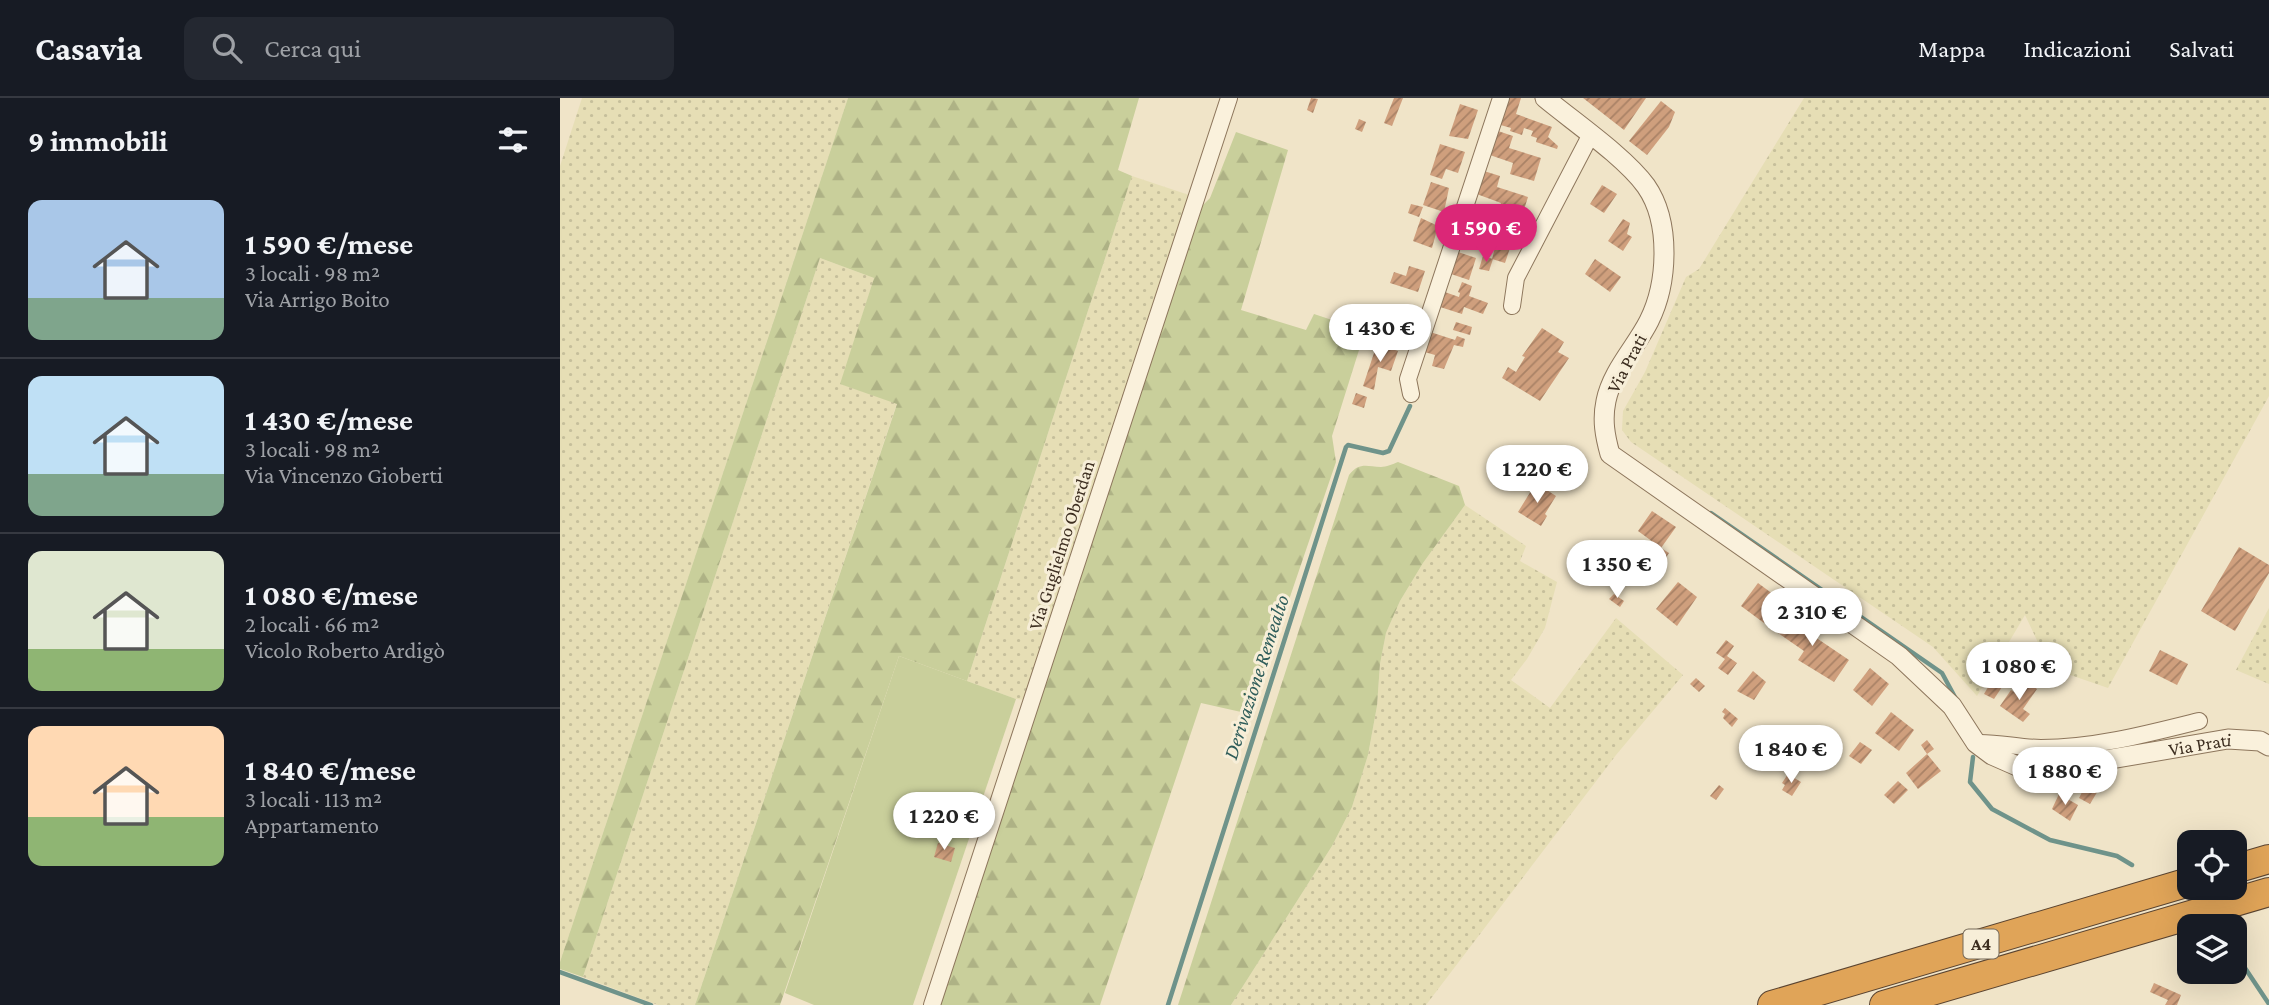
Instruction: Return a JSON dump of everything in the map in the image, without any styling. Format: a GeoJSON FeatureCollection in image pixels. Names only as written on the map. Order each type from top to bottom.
{"type":"FeatureCollection","features":[{"type":"Feature","properties":{"kind":"highway"},"geometry":{"type":"LineString","coordinates":[[2247,865],[2269,859]]}},
{"type":"Feature","properties":{"kind":"highway","name":"A4"},"geometry":{"type":"LineString","coordinates":[[1772,1005],[2177,887]]}},
{"type":"Feature","properties":{"kind":"highway","name":"A4"},"geometry":{"type":"LineString","coordinates":[[1884,1005],[2269,892]]}},
{"type":"Feature","properties":{"kind":"street","name":"Via Guglielmo Oberdan"},"geometry":{"type":"LineString","coordinates":[[932,1005],[1229,98]]}},
{"type":"Feature","properties":{"kind":"street"},"geometry":{"type":"LineString","coordinates":[[1410,394],[1408,379],[1502,98]]}},
{"type":"Feature","properties":{"kind":"street","name":"Via Prati"},"geometry":{"type":"LineString","coordinates":[[1545,98],[1645,184],[1660,219],[1663,244],[1659,295],[1649,320],[1615,377],[1606,400],[1604,430],[1610,454],[1899,656],[1952,706],[1976,743],[1993,755],[2017,766],[2052,769],[2228,739],[2260,741],[2269,746]]}},
{"type":"Feature","properties":{"kind":"street"},"geometry":{"type":"LineString","coordinates":[[1512,306],[1516,278],[1590,136]]}},
{"type":"Feature","properties":{"kind":"street"},"geometry":{"type":"LineString","coordinates":[[1976,743],[1993,742],[2038,748],[2085,746],[2199,721]]}},
{"type":"Feature","properties":{"kind":"shaded area"},"geometry":{"type":"Polygon","coordinates":[[[582,98],[848,98],[560,962],[560,166],[582,98]]]}},
{"type":"Feature","properties":{"kind":"shaded area"},"geometry":{"type":"Polygon","coordinates":[[[1804,98],[2269,98],[2269,396],[2108,688],[2050,668],[2025,615],[1977,696],[1933,647],[1631,442],[1622,430],[1623,411],[1645,372],[1686,277],[1699,269],[1804,98]]]}},
{"type":"Feature","properties":{"kind":"shaded area"},"geometry":{"type":"Polygon","coordinates":[[[1132,176],[1192,196],[1025,700],[1016,699],[967,681],[1132,176]]]}},
{"type":"Feature","properties":{"kind":"shaded area"},"geometry":{"type":"Polygon","coordinates":[[[820,258],[874,278],[841,384],[897,403],[695,1005],[658,1005],[583,977],[820,258]]]}},
{"type":"Feature","properties":{"kind":"shaded area"},"geometry":{"type":"Polygon","coordinates":[[[1465,505],[1526,546],[1520,561],[1557,582],[1545,628],[1511,680],[1550,708],[1616,618],[1683,675],[1616,755],[1426,1005],[1231,1005],[1332,846],[1352,807],[1368,755],[1386,633],[1400,601],[1423,563],[1465,505]]]}},
{"type":"Feature","properties":{"kind":"shaded area"},"geometry":{"type":"Polygon","coordinates":[[[2269,608],[2269,684],[2236,670],[2269,608]]]}},
{"type":"Feature","properties":{"kind":"green space"},"geometry":{"type":"Polygon","coordinates":[[[848,98],[1139,98],[1118,170],[1132,176],[967,681],[899,656],[780,1005],[695,1005],[897,404],[840,384],[874,278],[820,258],[583,977],[560,969],[560,962],[848,98]]]}},
{"type":"Feature","properties":{"kind":"green space"},"geometry":{"type":"Polygon","coordinates":[[[1236,132],[1288,150],[1241,310],[1306,330],[1314,314],[1365,331],[1332,436],[1336,462],[1250,714],[1201,703],[1100,1005],[937,1005],[1198,210],[1210,198],[1236,132]]]}},
{"type":"Feature","properties":{"kind":"green space"},"geometry":{"type":"Polygon","coordinates":[[[1398,462],[1459,486],[1465,505],[1423,563],[1400,601],[1386,633],[1368,755],[1352,807],[1332,846],[1231,1005],[1178,1005],[1349,475],[1360,466],[1383,467],[1398,462]]]}},
{"type":"Feature","properties":{"kind":"green space"},"geometry":{"type":"Polygon","coordinates":[[[899,656],[1016,699],[913,1005],[814,1005],[785,993],[899,656]]]}},
{"type":"Feature","properties":{"kind":"building"},"geometry":{"type":"Polygon","coordinates":[[[1311,98],[1318,99],[1313,113],[1307,110],[1311,98]]]}},
{"type":"Feature","properties":{"kind":"building"},"geometry":{"type":"Polygon","coordinates":[[[1394,98],[1403,98],[1392,126],[1384,123],[1394,98]]]}},
{"type":"Feature","properties":{"kind":"building"},"geometry":{"type":"Polygon","coordinates":[[[1506,98],[1521,98],[1516,114],[1552,127],[1548,137],[1558,146],[1557,149],[1536,142],[1537,138],[1531,136],[1533,131],[1524,128],[1522,135],[1497,124],[1506,98]]]}},
{"type":"Feature","properties":{"kind":"building"},"geometry":{"type":"Polygon","coordinates":[[[1583,98],[1646,98],[1624,130],[1583,98]]]}},
{"type":"Feature","properties":{"kind":"building"},"geometry":{"type":"Polygon","coordinates":[[[1661,101],[1675,112],[1669,127],[1647,155],[1629,141],[1661,101]]]}},
{"type":"Feature","properties":{"kind":"building"},"geometry":{"type":"Polygon","coordinates":[[[1460,104],[1478,110],[1468,139],[1449,136],[1460,104]]]}},
{"type":"Feature","properties":{"kind":"building"},"geometry":{"type":"Polygon","coordinates":[[[1359,119],[1366,122],[1362,132],[1355,129],[1359,119]]]}},
{"type":"Feature","properties":{"kind":"building"},"geometry":{"type":"Polygon","coordinates":[[[1495,130],[1513,136],[1509,148],[1541,158],[1534,181],[1510,174],[1513,163],[1487,154],[1495,130]]]}},
{"type":"Feature","properties":{"kind":"building"},"geometry":{"type":"Polygon","coordinates":[[[1440,144],[1465,152],[1458,173],[1446,169],[1442,179],[1430,175],[1440,144]]]}},
{"type":"Feature","properties":{"kind":"building"},"geometry":{"type":"Polygon","coordinates":[[[1484,171],[1500,176],[1497,187],[1528,197],[1523,213],[1519,212],[1514,225],[1495,218],[1501,203],[1474,193],[1484,171]]]}},
{"type":"Feature","properties":{"kind":"building"},"geometry":{"type":"Polygon","coordinates":[[[1431,182],[1449,188],[1444,212],[1423,205],[1431,182]]]}},
{"type":"Feature","properties":{"kind":"building"},"geometry":{"type":"Polygon","coordinates":[[[1602,185],[1617,194],[1604,213],[1590,204],[1602,185]]]}},
{"type":"Feature","properties":{"kind":"building"},"geometry":{"type":"Polygon","coordinates":[[[1411,204],[1423,207],[1419,217],[1408,213],[1411,204]]]}},
{"type":"Feature","properties":{"kind":"building"},"geometry":{"type":"Polygon","coordinates":[[[1468,212],[1477,215],[1475,222],[1483,225],[1481,230],[1473,228],[1468,243],[1459,240],[1468,212]]]}},
{"type":"Feature","properties":{"kind":"building"},"geometry":{"type":"Polygon","coordinates":[[[1421,218],[1438,226],[1432,248],[1413,241],[1421,218]]]}},
{"type":"Feature","properties":{"kind":"building"},"geometry":{"type":"Polygon","coordinates":[[[1623,219],[1630,223],[1627,234],[1632,237],[1623,251],[1608,241],[1623,219]]]}},
{"type":"Feature","properties":{"kind":"building"},"geometry":{"type":"Polygon","coordinates":[[[1494,224],[1504,228],[1501,236],[1489,235],[1494,224]]]}},
{"type":"Feature","properties":{"kind":"building"},"geometry":{"type":"Polygon","coordinates":[[[1505,240],[1512,242],[1505,263],[1492,259],[1496,244],[1503,246],[1505,240]]]}},
{"type":"Feature","properties":{"kind":"building"},"geometry":{"type":"Polygon","coordinates":[[[1458,252],[1476,258],[1469,280],[1448,273],[1454,267],[1458,252]]]}},
{"type":"Feature","properties":{"kind":"building"},"geometry":{"type":"Polygon","coordinates":[[[1483,256],[1493,259],[1489,271],[1479,269],[1483,256]]]}},
{"type":"Feature","properties":{"kind":"building"},"geometry":{"type":"Polygon","coordinates":[[[1595,259],[1621,277],[1610,292],[1585,274],[1595,259]]]}},
{"type":"Feature","properties":{"kind":"building"},"geometry":{"type":"Polygon","coordinates":[[[1409,266],[1425,271],[1418,292],[1390,283],[1394,272],[1406,276],[1409,266]]]}},
{"type":"Feature","properties":{"kind":"building"},"geometry":{"type":"Polygon","coordinates":[[[1462,282],[1472,286],[1469,296],[1488,303],[1483,314],[1464,307],[1462,314],[1437,306],[1442,291],[1459,297],[1462,282]]]}},
{"type":"Feature","properties":{"kind":"building"},"geometry":{"type":"Polygon","coordinates":[[[1390,305],[1412,312],[1406,331],[1383,323],[1390,305]]]}},
{"type":"Feature","properties":{"kind":"building"},"geometry":{"type":"Polygon","coordinates":[[[1456,322],[1472,327],[1470,335],[1453,330],[1456,322]]]}},
{"type":"Feature","properties":{"kind":"building"},"geometry":{"type":"Polygon","coordinates":[[[1542,328],[1564,342],[1558,352],[1569,358],[1540,401],[1502,378],[1508,367],[1516,372],[1525,357],[1522,356],[1542,328]]]}},
{"type":"Feature","properties":{"kind":"building"},"geometry":{"type":"Polygon","coordinates":[[[1427,331],[1455,340],[1457,336],[1465,339],[1463,347],[1454,345],[1444,369],[1432,366],[1435,355],[1421,351],[1427,331]]]}},
{"type":"Feature","properties":{"kind":"building"},"geometry":{"type":"Polygon","coordinates":[[[1377,344],[1398,351],[1391,371],[1378,367],[1374,390],[1363,386],[1377,344]]]}},
{"type":"Feature","properties":{"kind":"building"},"geometry":{"type":"Polygon","coordinates":[[[1356,393],[1367,397],[1364,408],[1352,404],[1356,393]]]}},
{"type":"Feature","properties":{"kind":"building"},"geometry":{"type":"Polygon","coordinates":[[[1536,483],[1556,496],[1541,526],[1518,512],[1536,483]]]}},
{"type":"Feature","properties":{"kind":"building"},"geometry":{"type":"Polygon","coordinates":[[[1652,511],[1676,527],[1661,548],[1669,553],[1657,571],[1640,559],[1653,542],[1638,531],[1652,511]]]}},
{"type":"Feature","properties":{"kind":"building"},"geometry":{"type":"Polygon","coordinates":[[[2239,547],[2269,565],[2269,573],[2235,631],[2201,611],[2239,547]]]}},
{"type":"Feature","properties":{"kind":"building"},"geometry":{"type":"Polygon","coordinates":[[[1678,582],[1697,597],[1677,626],[1656,609],[1678,582]]]}},
{"type":"Feature","properties":{"kind":"building"},"geometry":{"type":"Polygon","coordinates":[[[1758,583],[1781,600],[1764,623],[1741,606],[1758,583]]]}},
{"type":"Feature","properties":{"kind":"building"},"geometry":{"type":"Polygon","coordinates":[[[1614,594],[1624,601],[1620,607],[1609,599],[1614,594]]]}},
{"type":"Feature","properties":{"kind":"building"},"geometry":{"type":"Polygon","coordinates":[[[1787,613],[1817,633],[1815,637],[1849,660],[1834,682],[1798,660],[1804,651],[1775,631],[1787,613]]]}},
{"type":"Feature","properties":{"kind":"building"},"geometry":{"type":"Polygon","coordinates":[[[1726,640],[1734,646],[1727,656],[1737,663],[1728,675],[1718,668],[1725,659],[1716,653],[1726,640]]]}},
{"type":"Feature","properties":{"kind":"building"},"geometry":{"type":"Polygon","coordinates":[[[2160,650],[2188,664],[2177,685],[2149,671],[2160,650]]]}},
{"type":"Feature","properties":{"kind":"building"},"geometry":{"type":"Polygon","coordinates":[[[1870,668],[1889,684],[1872,706],[1853,690],[1870,668]]]}},
{"type":"Feature","properties":{"kind":"building"},"geometry":{"type":"Polygon","coordinates":[[[1753,671],[1766,682],[1754,700],[1737,691],[1753,671]]]}},
{"type":"Feature","properties":{"kind":"building"},"geometry":{"type":"Polygon","coordinates":[[[1997,672],[2008,678],[1994,699],[1984,694],[1997,672]]]}},
{"type":"Feature","properties":{"kind":"building"},"geometry":{"type":"Polygon","coordinates":[[[1696,678],[1705,686],[1699,692],[1690,684],[1696,678]]]}},
{"type":"Feature","properties":{"kind":"building"},"geometry":{"type":"Polygon","coordinates":[[[2026,681],[2037,689],[2023,709],[2030,714],[2023,722],[2000,706],[2011,690],[2017,694],[2026,681]]]}},
{"type":"Feature","properties":{"kind":"building"},"geometry":{"type":"Polygon","coordinates":[[[1725,708],[1738,719],[1732,727],[1723,718],[1725,714],[1722,712],[1725,708]]]}},
{"type":"Feature","properties":{"kind":"building"},"geometry":{"type":"Polygon","coordinates":[[[1891,712],[1914,730],[1899,751],[1875,733],[1891,712]]]}},
{"type":"Feature","properties":{"kind":"building"},"geometry":{"type":"Polygon","coordinates":[[[1927,740],[1934,749],[1927,754],[1921,745],[1927,740]]]}},
{"type":"Feature","properties":{"kind":"building"},"geometry":{"type":"Polygon","coordinates":[[[1860,742],[1872,750],[1861,764],[1849,756],[1860,742]]]}},
{"type":"Feature","properties":{"kind":"building"},"geometry":{"type":"Polygon","coordinates":[[[1927,754],[1941,771],[1918,789],[1906,773],[1927,754]]]}},
{"type":"Feature","properties":{"kind":"building"},"geometry":{"type":"Polygon","coordinates":[[[1788,774],[1801,782],[1792,796],[1782,790],[1785,785],[1782,783],[1788,774]]]}},
{"type":"Feature","properties":{"kind":"building"},"geometry":{"type":"Polygon","coordinates":[[[1898,781],[1908,790],[1894,804],[1884,795],[1898,781]]]}},
{"type":"Feature","properties":{"kind":"building"},"geometry":{"type":"Polygon","coordinates":[[[2087,783],[2099,789],[2090,804],[2079,798],[2087,783]]]}},
{"type":"Feature","properties":{"kind":"building"},"geometry":{"type":"Polygon","coordinates":[[[1719,785],[1724,789],[1716,800],[1710,796],[1719,785]]]}},
{"type":"Feature","properties":{"kind":"building"},"geometry":{"type":"Polygon","coordinates":[[[2059,794],[2078,805],[2070,821],[2052,809],[2059,794]]]}},
{"type":"Feature","properties":{"kind":"building"},"geometry":{"type":"Polygon","coordinates":[[[938,843],[955,848],[951,862],[934,857],[938,843]]]}},
{"type":"Feature","properties":{"kind":"building"},"geometry":{"type":"Polygon","coordinates":[[[2154,983],[2181,995],[2177,1005],[2165,1005],[2168,1000],[2150,992],[2154,983]]]}},
{"type":"Feature","properties":{"kind":"waterway","name":"Derivazione Remealto"},"geometry":{"type":"LineString","coordinates":[[1168,1005],[1346,447],[1348,445],[1383,453],[1389,451],[1410,406]]}},
{"type":"Feature","properties":{"kind":"waterway","name":"Derivazione Remealto"},"geometry":{"type":"LineString","coordinates":[[1711,513],[1942,673],[1956,699]]}},
{"type":"Feature","properties":{"kind":"waterway","name":"Derivazione Remealto"},"geometry":{"type":"LineString","coordinates":[[1973,757],[1970,782],[1992,809],[2050,840],[2117,856],[2132,865]]}},
{"type":"Feature","properties":{"kind":"waterway","name":"Derivazione Remealto"},"geometry":{"type":"LineString","coordinates":[[2247,971],[2269,1004]]}},
{"type":"Feature","properties":{"kind":"waterway","name":"Derivazione Remealto"},"geometry":{"type":"LineString","coordinates":[[560,972],[651,1005]]}}]}
